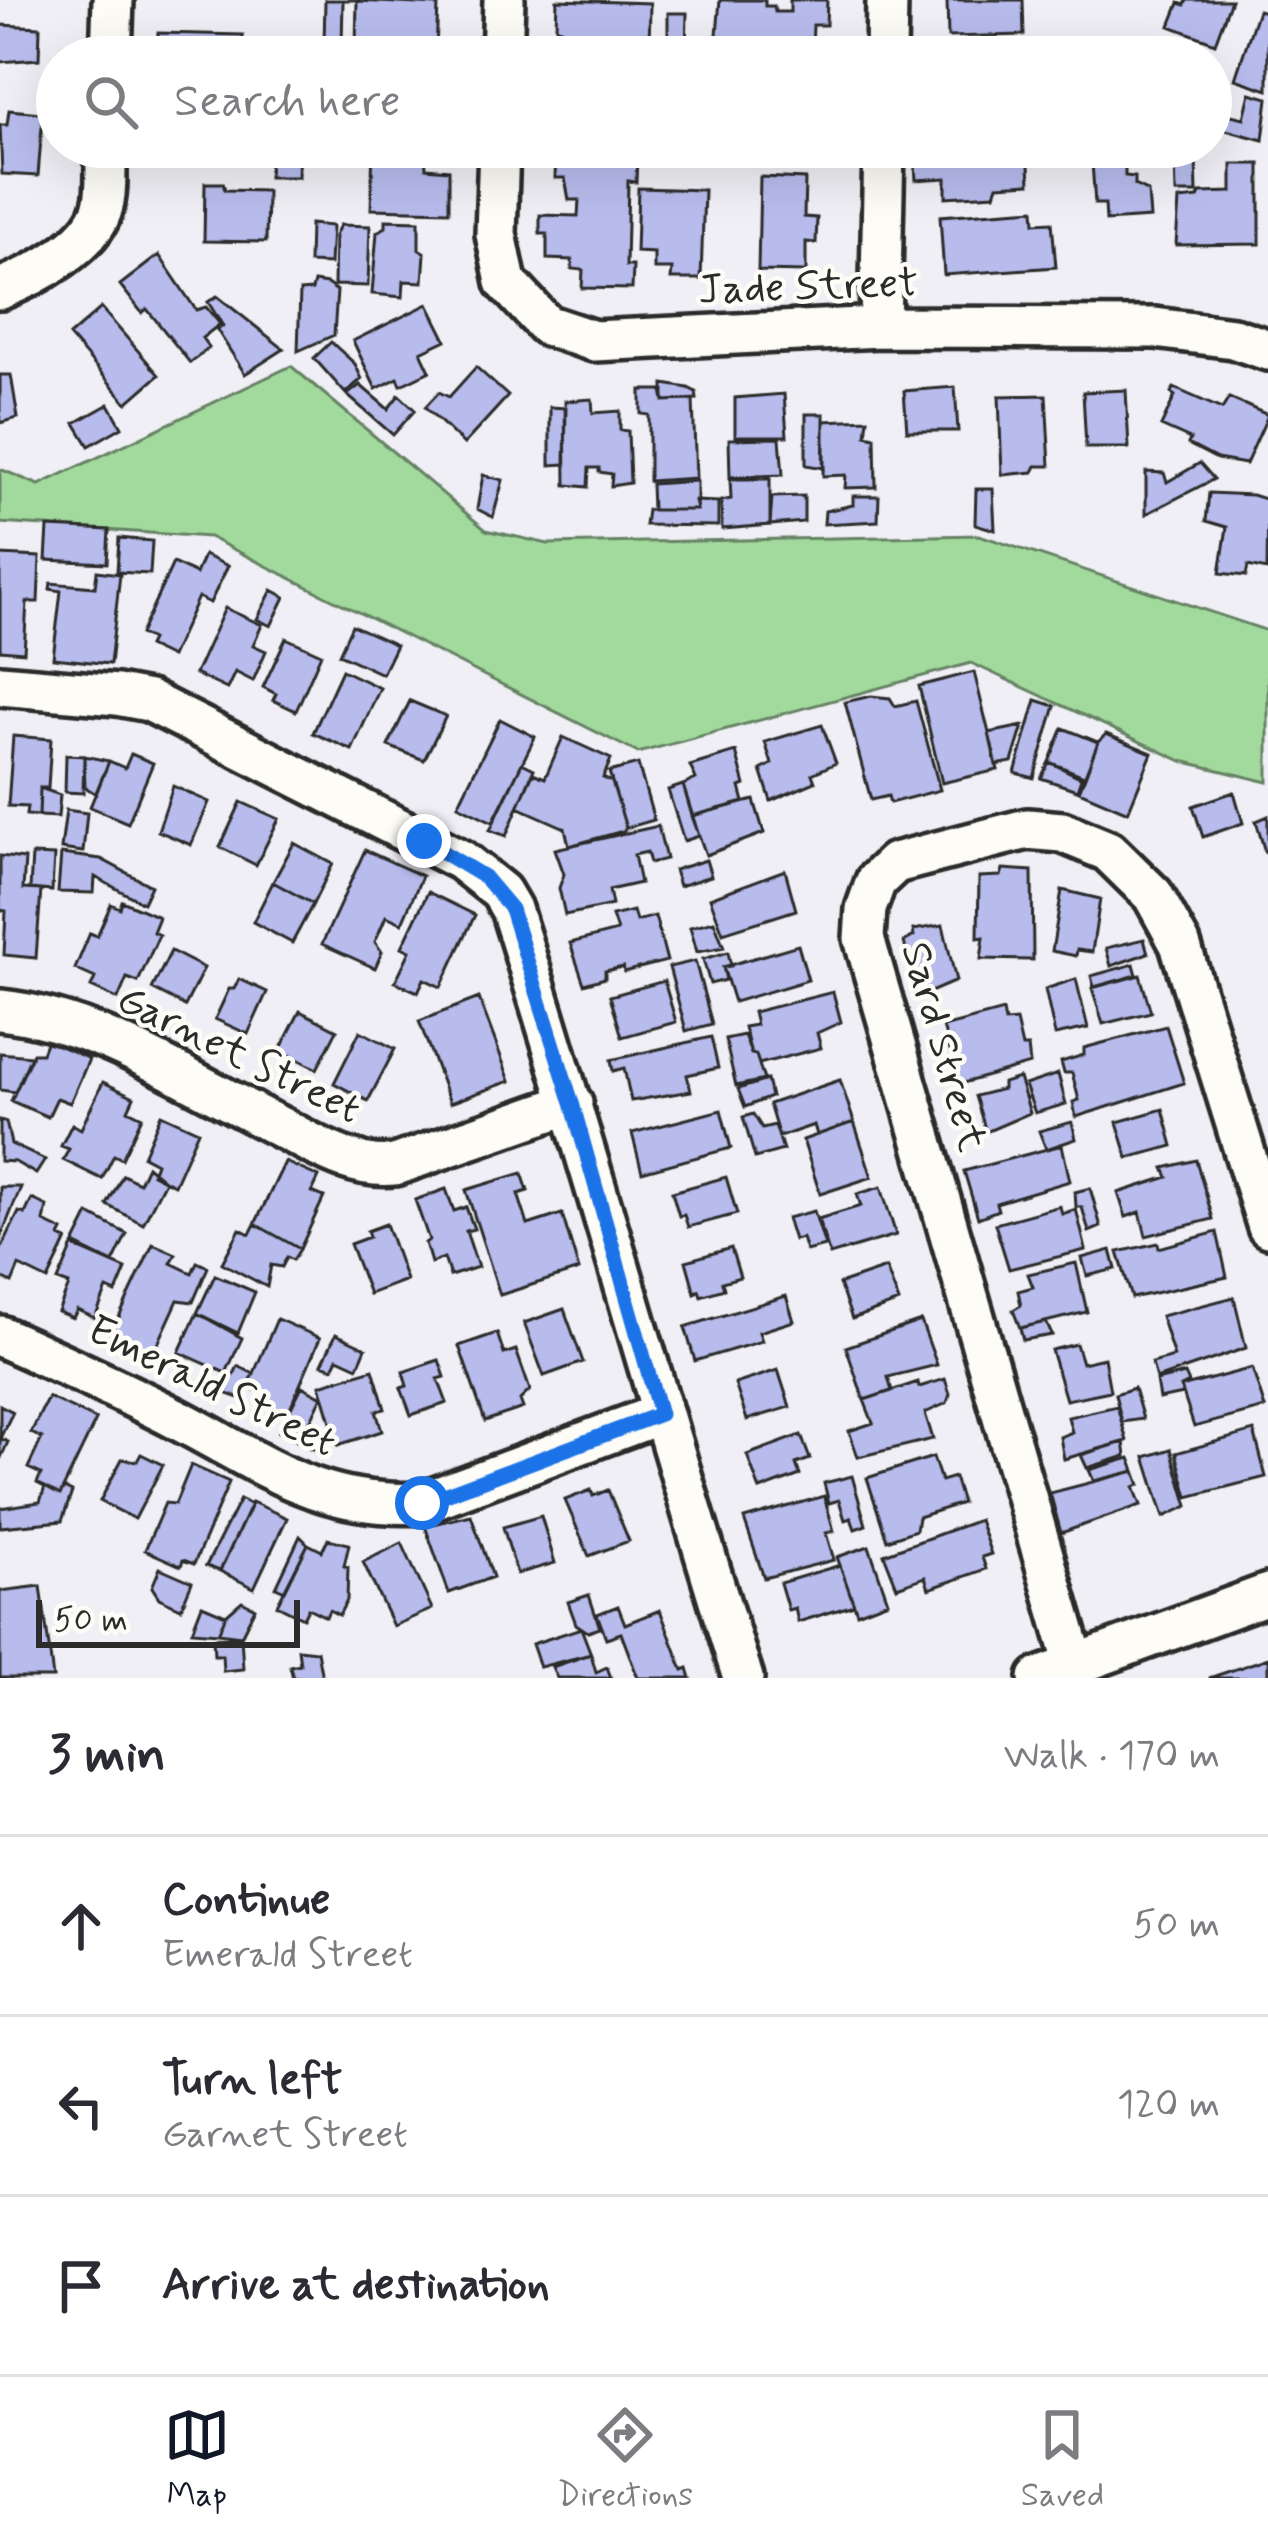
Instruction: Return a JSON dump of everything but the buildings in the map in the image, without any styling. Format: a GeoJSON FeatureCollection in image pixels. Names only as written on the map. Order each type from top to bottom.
{"type":"FeatureCollection","features":[{"type":"Feature","properties":{"kind":"street"},"geometry":{"type":"LineString","coordinates":[[112,36],[113,0]]}},
{"type":"Feature","properties":{"kind":"street"},"geometry":{"type":"LineString","coordinates":[[503,36],[504,0]]}},
{"type":"Feature","properties":{"kind":"street"},"geometry":{"type":"LineString","coordinates":[[886,36],[887,0]]}},
{"type":"Feature","properties":{"kind":"street"},"geometry":{"type":"LineString","coordinates":[[0,289],[35,275],[73,249],[103,209],[105,168]]}},
{"type":"Feature","properties":{"kind":"street","name":"Jade Street"},"geometry":{"type":"LineString","coordinates":[[498,168],[496,234],[506,282],[546,325],[594,340],[880,327],[1155,328],[1233,338],[1268,350]]}},
{"type":"Feature","properties":{"kind":"street"},"geometry":{"type":"LineString","coordinates":[[880,327],[884,168]]}},
{"type":"Feature","properties":{"kind":"street"},"geometry":{"type":"LineString","coordinates":[[0,685],[149,701],[424,841],[484,877],[511,909],[742,1678]]}},
{"type":"Feature","properties":{"kind":"street","name":"Sard Street"},"geometry":{"type":"LineString","coordinates":[[1057,1672],[864,938],[866,909],[876,881],[895,862],[1027,829],[1062,832],[1108,851],[1153,895],[1180,944],[1268,1227]]}},
{"type":"Feature","properties":{"kind":"street","name":"Garnet Street"},"geometry":{"type":"LineString","coordinates":[[0,1010],[33,1013],[88,1030],[329,1152],[372,1168],[395,1165],[572,1103]]}},
{"type":"Feature","properties":{"kind":"street","name":"Emerald Street"},"geometry":{"type":"LineString","coordinates":[[0,1336],[172,1417],[304,1488],[370,1503],[422,1503],[660,1414]]}},
{"type":"Feature","properties":{"kind":"street"},"geometry":{"type":"LineString","coordinates":[[1057,1672],[1268,1594]]}},
{"type":"Feature","properties":{"kind":"green space"},"geometry":{"type":"Polygon","coordinates":[[[291,366],[486,530],[548,544],[979,535],[1268,631],[1268,782],[1182,761],[971,663],[638,753],[209,537],[0,523],[0,469],[39,485],[291,366]]]}},
{"type":"Feature","properties":{"kind":"route"},"geometry":{"type":"LineString","coordinates":[[422,1503],[660,1414],[572,1103],[511,909],[484,877],[424,841]]}}]}
